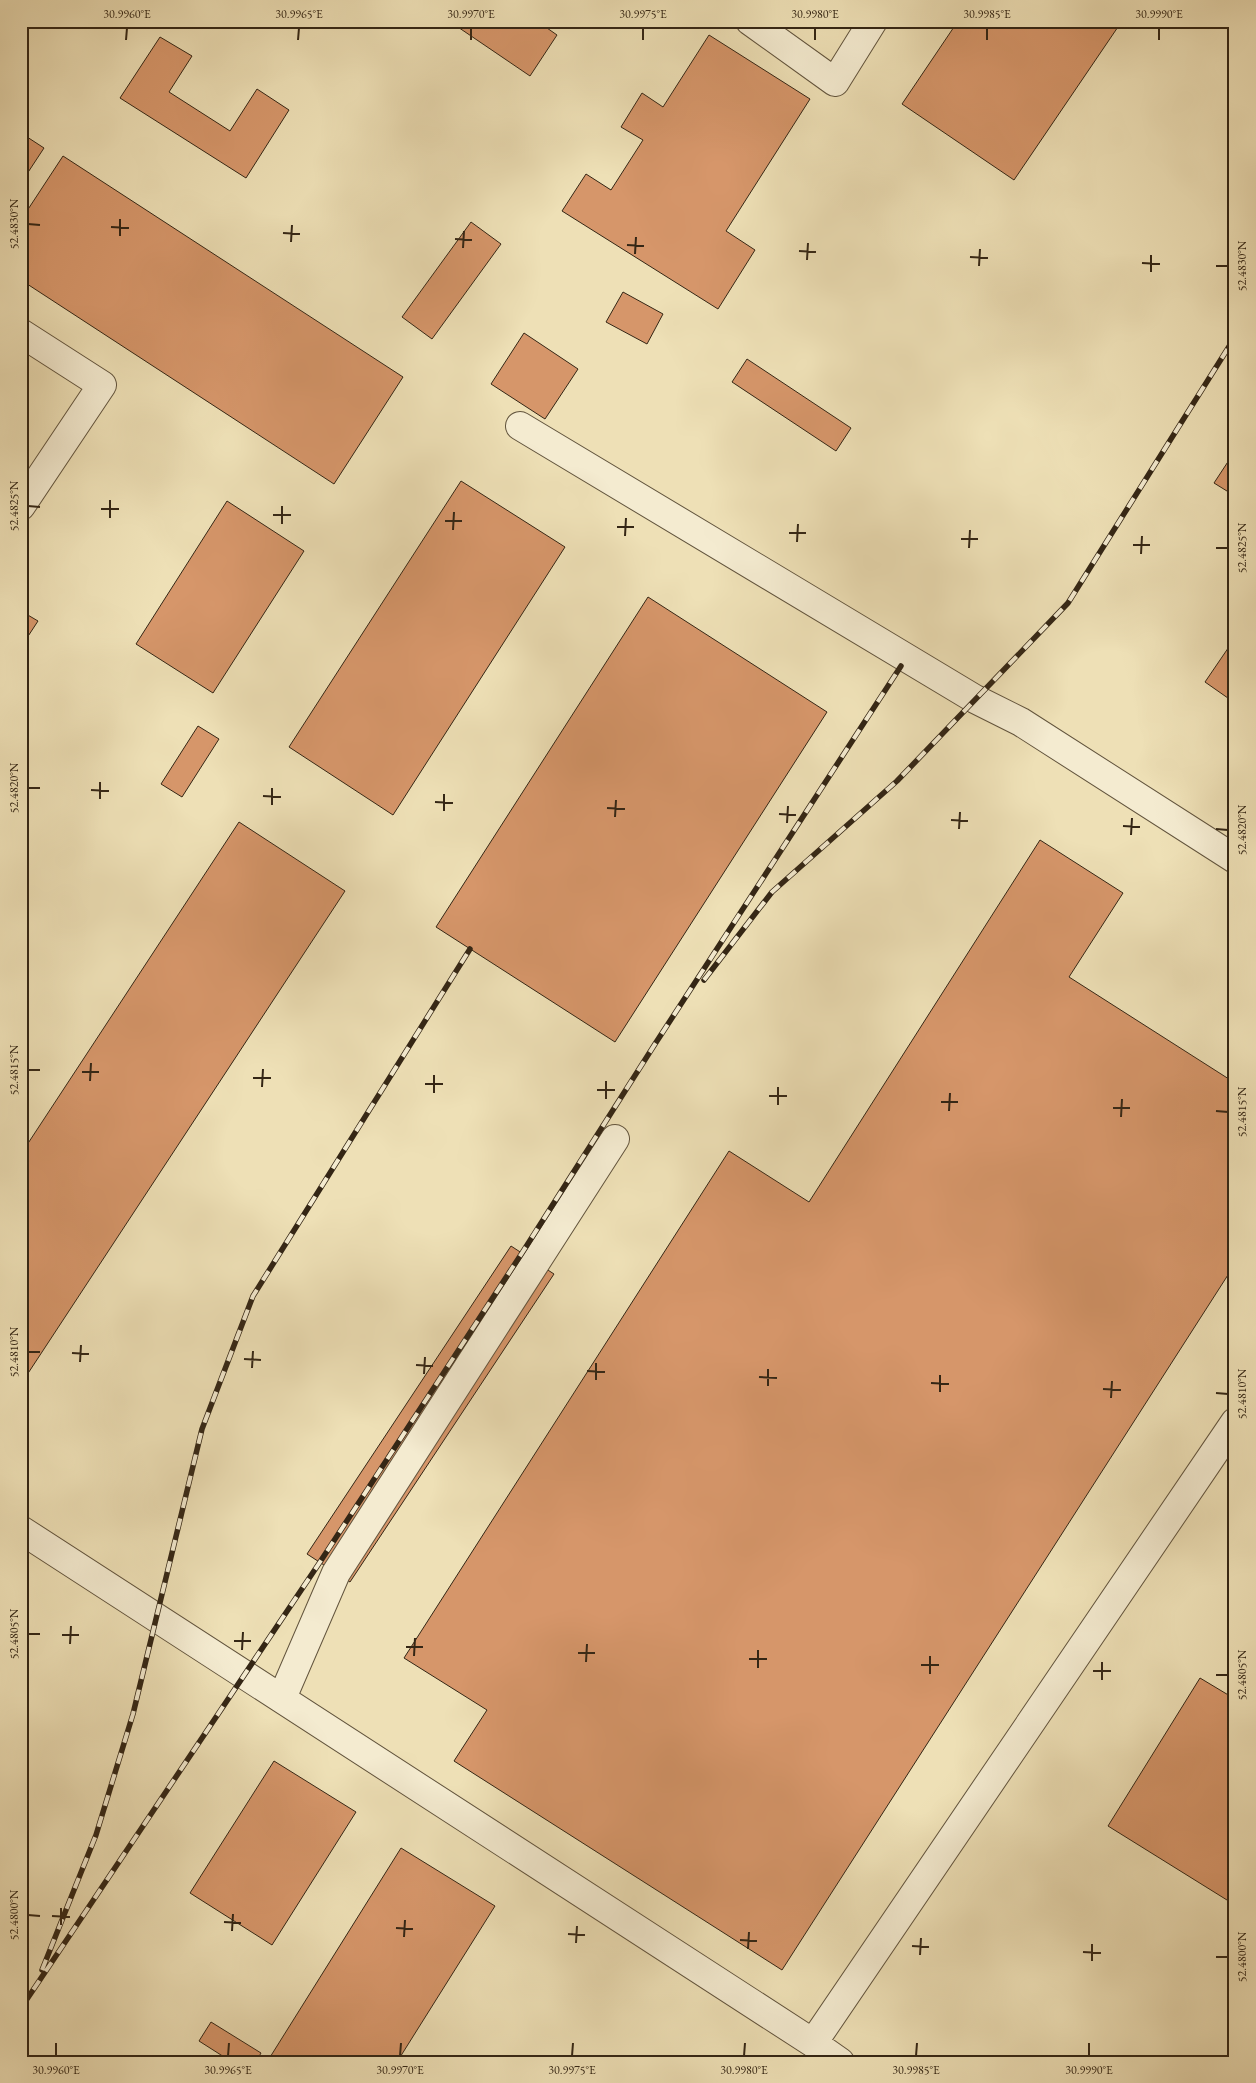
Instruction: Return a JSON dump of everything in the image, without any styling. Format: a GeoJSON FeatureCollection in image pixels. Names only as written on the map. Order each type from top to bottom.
{"type":"FeatureCollection","features":[{"type":"Feature","properties":{"kind":"lane"},"geometry":{"type":"LineString","coordinates":[[750,21],[835,82],[873,21]]}},
{"type":"Feature","properties":{"kind":"lane"},"geometry":{"type":"LineString","coordinates":[[21,333],[102,385],[21,506]]}},
{"type":"Feature","properties":{"kind":"lane"},"geometry":{"type":"LineString","coordinates":[[520,426],[975,699],[1021,722],[1235,859]]}},
{"type":"Feature","properties":{"kind":"lane"},"geometry":{"type":"LineString","coordinates":[[282,1698],[336,1573],[615,1139]]}},
{"type":"Feature","properties":{"kind":"lane"},"geometry":{"type":"LineString","coordinates":[[813,2043],[1235,1422]]}},
{"type":"Feature","properties":{"kind":"lane"},"geometry":{"type":"LineString","coordinates":[[21,1530],[840,2062]]}},
{"type":"Feature","properties":{"kind":"building"},"geometry":{"type":"Polygon","coordinates":[[[449,21],[537,21],[557,35],[530,76],[449,21]]]}},
{"type":"Feature","properties":{"kind":"building"},"geometry":{"type":"Polygon","coordinates":[[[958,21],[1122,21],[1014,180],[902,104],[958,21]]]}},
{"type":"Feature","properties":{"kind":"building"},"geometry":{"type":"Polygon","coordinates":[[[709,35],[810,99],[726,231],[755,250],[718,309],[562,211],[586,174],[611,190],[643,140],[621,127],[642,93],[663,107],[709,35]]]}},
{"type":"Feature","properties":{"kind":"building"},"geometry":{"type":"Polygon","coordinates":[[[160,37],[192,56],[169,92],[230,131],[257,89],[289,110],[246,178],[120,98],[160,37]]]}},
{"type":"Feature","properties":{"kind":"building"},"geometry":{"type":"Polygon","coordinates":[[[21,133],[44,148],[21,183],[21,133]]]}},
{"type":"Feature","properties":{"kind":"building"},"geometry":{"type":"Polygon","coordinates":[[[63,156],[403,377],[334,484],[21,280],[21,220],[63,156]]]}},
{"type":"Feature","properties":{"kind":"building"},"geometry":{"type":"Polygon","coordinates":[[[471,222],[501,244],[432,339],[402,317],[471,222]]]}},
{"type":"Feature","properties":{"kind":"building"},"geometry":{"type":"Polygon","coordinates":[[[623,292],[663,314],[647,344],[606,322],[623,292]]]}},
{"type":"Feature","properties":{"kind":"building"},"geometry":{"type":"Polygon","coordinates":[[[524,333],[578,369],[545,419],[491,384],[524,333]]]}},
{"type":"Feature","properties":{"kind":"building"},"geometry":{"type":"Polygon","coordinates":[[[747,359],[851,428],[836,451],[732,382],[747,359]]]}},
{"type":"Feature","properties":{"kind":"building"},"geometry":{"type":"Polygon","coordinates":[[[1235,451],[1235,496],[1214,483],[1235,451]]]}},
{"type":"Feature","properties":{"kind":"building"},"geometry":{"type":"Polygon","coordinates":[[[461,481],[565,547],[393,815],[289,747],[461,481]]]}},
{"type":"Feature","properties":{"kind":"building"},"geometry":{"type":"Polygon","coordinates":[[[227,501],[304,551],[213,693],[136,644],[227,501]]]}},
{"type":"Feature","properties":{"kind":"building"},"geometry":{"type":"Polygon","coordinates":[[[648,597],[827,712],[615,1042],[436,927],[648,597]]]}},
{"type":"Feature","properties":{"kind":"building"},"geometry":{"type":"Polygon","coordinates":[[[21,611],[38,621],[21,647],[21,611]]]}},
{"type":"Feature","properties":{"kind":"building"},"geometry":{"type":"Polygon","coordinates":[[[1235,638],[1235,703],[1205,682],[1235,638]]]}},
{"type":"Feature","properties":{"kind":"building"},"geometry":{"type":"Polygon","coordinates":[[[198,726],[219,739],[182,797],[161,784],[198,726]]]}},
{"type":"Feature","properties":{"kind":"building"},"geometry":{"type":"Polygon","coordinates":[[[239,822],[345,891],[21,1384],[21,1154],[239,822]]]}},
{"type":"Feature","properties":{"kind":"building"},"geometry":{"type":"Polygon","coordinates":[[[1040,840],[1123,893],[1069,977],[1232,1081],[1235,1078],[1235,1264],[782,1970],[454,1761],[487,1710],[404,1658],[729,1151],[809,1202],[1040,840]]]}},
{"type":"Feature","properties":{"kind":"building"},"geometry":{"type":"Polygon","coordinates":[[[511,1246],[554,1274],[350,1582],[307,1554],[511,1246]]]}},
{"type":"Feature","properties":{"kind":"building"},"geometry":{"type":"Polygon","coordinates":[[[1200,1678],[1235,1699],[1235,1905],[1108,1826],[1200,1678]]]}},
{"type":"Feature","properties":{"kind":"building"},"geometry":{"type":"Polygon","coordinates":[[[274,1761],[356,1812],[272,1945],[190,1893],[274,1761]]]}},
{"type":"Feature","properties":{"kind":"building"},"geometry":{"type":"Polygon","coordinates":[[[401,1848],[495,1906],[397,2062],[267,2062],[401,1848]]]}},
{"type":"Feature","properties":{"kind":"building"},"geometry":{"type":"Polygon","coordinates":[[[211,2022],[261,2053],[256,2062],[232,2062],[199,2041],[211,2022]]]}},
{"type":"Feature","properties":{"kind":"railway"},"geometry":{"type":"LineString","coordinates":[[704,980],[772,892],[897,781],[1068,603],[1235,337]]}},
{"type":"Feature","properties":{"kind":"railway"},"geometry":{"type":"LineString","coordinates":[[21,2008],[320,1562],[901,666]]}},
{"type":"Feature","properties":{"kind":"railway"},"geometry":{"type":"LineString","coordinates":[[42,1970],[96,1835],[133,1714],[202,1429],[253,1296],[470,949]]}}]}
